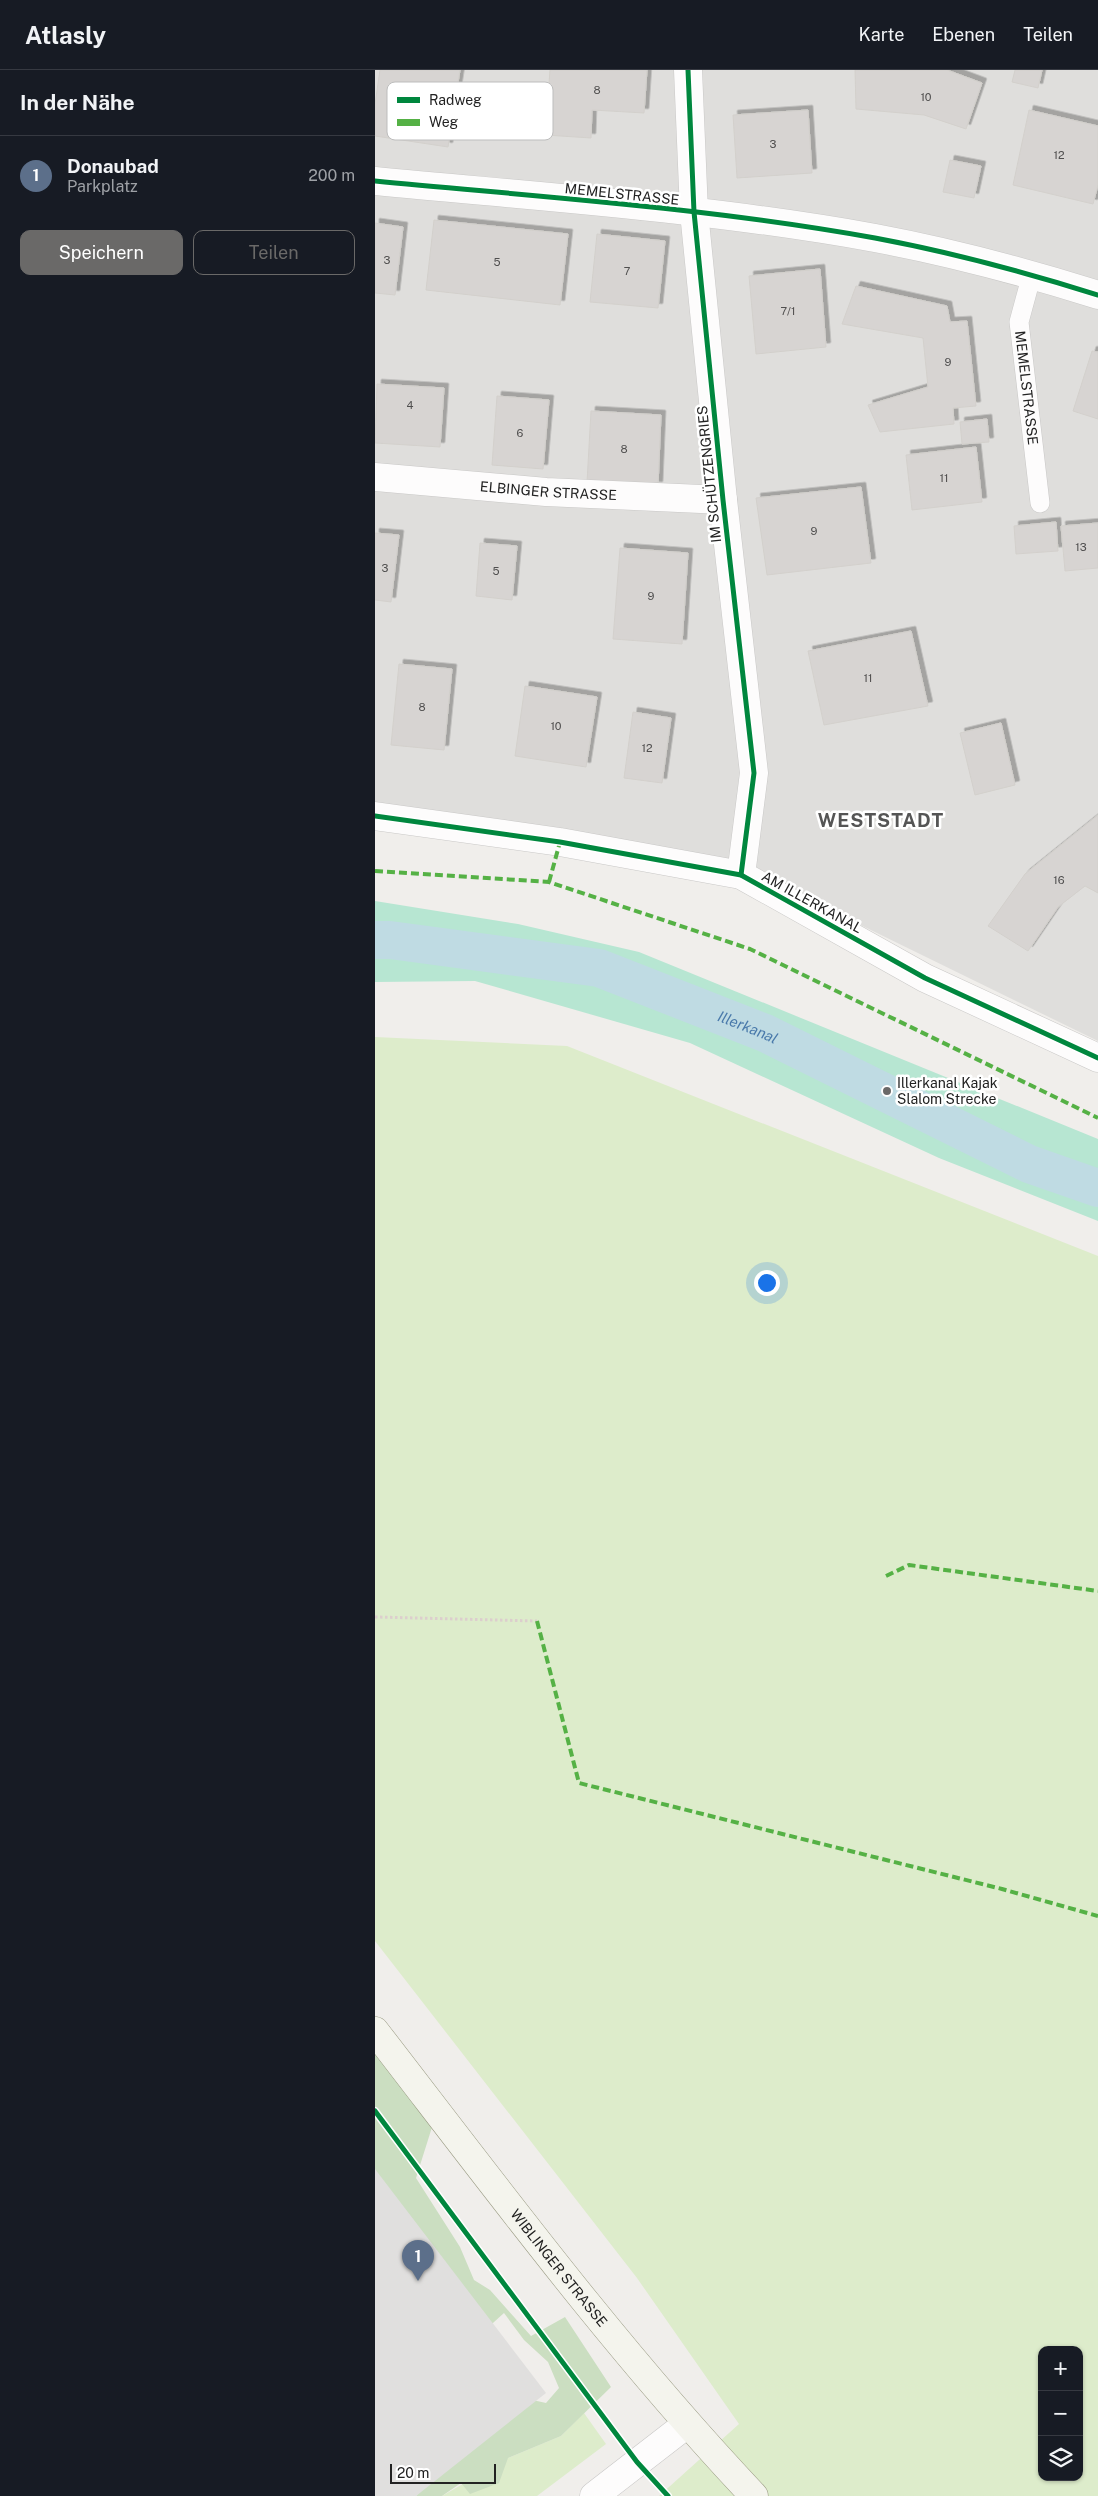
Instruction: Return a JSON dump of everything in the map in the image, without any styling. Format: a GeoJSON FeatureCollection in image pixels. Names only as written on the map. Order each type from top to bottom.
{"type":"FeatureCollection","features":[{"type":"Feature","properties":{"kind":"main road","name":"WIBLINGER STRASSE"},"geometry":{"type":"LineString","coordinates":[[375,2031],[583,2299],[687,2424],[754,2496]]}},
{"type":"Feature","properties":{"kind":"street","name":"IM SCHÜTZENGRIES"},"geometry":{"type":"LineString","coordinates":[[688,70],[694,212],[723,500],[754,774],[741,875]]}},
{"type":"Feature","properties":{"kind":"street","name":"MEMELSTRASSE"},"geometry":{"type":"LineString","coordinates":[[375,181],[694,212],[875,238],[1032,274],[1098,295]]}},
{"type":"Feature","properties":{"kind":"street","name":"ELBINGER STRASSE"},"geometry":{"type":"LineString","coordinates":[[375,477],[545,492],[723,500]]}},
{"type":"Feature","properties":{"kind":"street","name":"AM ILLERKANAL"},"geometry":{"type":"LineString","coordinates":[[375,816],[560,842],[741,875],[925,978],[1098,1058]]}},
{"type":"Feature","properties":{"kind":"street"},"geometry":{"type":"LineString","coordinates":[[594,2496],[687,2424]]}},
{"type":"Feature","properties":{"kind":"lane","name":"MEMELSTRASSE"},"geometry":{"type":"LineString","coordinates":[[1032,274],[1019,322],[1040,503]]}},
{"type":"Feature","properties":{"kind":"path"},"geometry":{"type":"LineString","coordinates":[[375,1617],[537,1621]]}},
{"type":"Feature","properties":{"kind":"shaded area"},"geometry":{"type":"Polygon","coordinates":[[[375,70],[1098,70],[1098,1041],[750,871],[396,805],[375,804],[375,70]]]}},
{"type":"Feature","properties":{"kind":"shaded area"},"geometry":{"type":"Polygon","coordinates":[[[375,2169],[546,2393],[416,2496],[375,2496],[375,2169]]]}},
{"type":"Feature","properties":{"kind":"green space","name":"Illerkanal Kajak Slalom Strecke"},"geometry":{"type":"Polygon","coordinates":[[[375,901],[518,924],[639,952],[1098,1139],[1098,1221],[939,1158],[690,1043],[475,981],[375,982],[375,901]]]}},
{"type":"Feature","properties":{"kind":"green space"},"geometry":{"type":"Polygon","coordinates":[[[375,1037],[567,1046],[1098,1256],[1098,2496],[659,2496],[739,2424],[637,2278],[375,1941],[375,1037]]]}},
{"type":"Feature","properties":{"kind":"green space"},"geometry":{"type":"Polygon","coordinates":[[[375,2047],[433,2124],[416,2178],[460,2247],[474,2280],[490,2290],[531,2336],[565,2317],[611,2387],[561,2436],[508,2458],[499,2483],[470,2494],[461,2483],[442,2496],[416,2496],[506,2394],[546,2403],[559,2388],[548,2362],[524,2340],[504,2313],[452,2360],[375,2212],[375,2047]]]}},
{"type":"Feature","properties":{"kind":"green space"},"geometry":{"type":"Polygon","coordinates":[[[584,2413],[606,2444],[537,2496],[442,2496],[508,2458],[561,2436],[584,2413]]]}},
{"type":"Feature","properties":{"kind":"building"},"geometry":{"type":"Polygon","coordinates":[[[380,70],[460,70],[458,82],[387,82],[387,138],[375,136],[375,104],[380,70]]]}},
{"type":"Feature","properties":{"kind":"building"},"geometry":{"type":"Polygon","coordinates":[[[550,70],[647,70],[644,113],[592,110],[591,138],[553,136],[553,82],[549,82],[550,70]]]}},
{"type":"Feature","properties":{"kind":"building"},"geometry":{"type":"Polygon","coordinates":[[[855,70],[947,70],[982,83],[966,129],[924,115],[856,109],[855,70]]]}},
{"type":"Feature","properties":{"kind":"building"},"geometry":{"type":"Polygon","coordinates":[[[1015,70],[1042,70],[1038,88],[1012,82],[1015,70]]]}},
{"type":"Feature","properties":{"kind":"building"},"geometry":{"type":"Polygon","coordinates":[[[808,110],[812,173],[737,178],[733,115],[808,110]]]}},
{"type":"Feature","properties":{"kind":"building"},"geometry":{"type":"Polygon","coordinates":[[[1029,110],[1098,126],[1098,185],[1093,204],[1013,185],[1029,110]]]}},
{"type":"Feature","properties":{"kind":"building"},"geometry":{"type":"Polygon","coordinates":[[[402,140],[449,140],[448,147],[402,140]]]}},
{"type":"Feature","properties":{"kind":"building"},"geometry":{"type":"Polygon","coordinates":[[[950,160],[981,166],[974,198],[943,192],[950,160]]]}},
{"type":"Feature","properties":{"kind":"building"},"geometry":{"type":"Polygon","coordinates":[[[434,220],[568,234],[560,305],[426,290],[434,220]]]}},
{"type":"Feature","properties":{"kind":"building"},"geometry":{"type":"Polygon","coordinates":[[[375,223],[403,227],[395,295],[375,293],[375,223]]]}},
{"type":"Feature","properties":{"kind":"building"},"geometry":{"type":"Polygon","coordinates":[[[597,234],[665,241],[658,308],[590,302],[597,234]]]}},
{"type":"Feature","properties":{"kind":"building"},"geometry":{"type":"Polygon","coordinates":[[[820,269],[826,347],[756,354],[749,276],[820,269]]]}},
{"type":"Feature","properties":{"kind":"building"},"geometry":{"type":"Polygon","coordinates":[[[856,286],[947,306],[950,322],[967,321],[976,406],[953,408],[954,424],[880,432],[868,405],[928,387],[923,338],[842,324],[856,286]]]}},
{"type":"Feature","properties":{"kind":"building"},"geometry":{"type":"Polygon","coordinates":[[[1092,351],[1098,352],[1098,419],[1073,411],[1092,351]]]}},
{"type":"Feature","properties":{"kind":"building"},"geometry":{"type":"Polygon","coordinates":[[[377,384],[444,388],[440,447],[375,443],[377,384]]]}},
{"type":"Feature","properties":{"kind":"building"},"geometry":{"type":"Polygon","coordinates":[[[497,396],[549,400],[543,469],[492,465],[497,396]]]}},
{"type":"Feature","properties":{"kind":"building"},"geometry":{"type":"Polygon","coordinates":[[[591,411],[661,415],[658,486],[587,482],[591,411]]]}},
{"type":"Feature","properties":{"kind":"building"},"geometry":{"type":"Polygon","coordinates":[[[987,419],[989,442],[962,444],[960,422],[987,419]]]}},
{"type":"Feature","properties":{"kind":"building"},"geometry":{"type":"Polygon","coordinates":[[[976,447],[982,502],[912,510],[906,455],[976,447]]]}},
{"type":"Feature","properties":{"kind":"building"},"geometry":{"type":"Polygon","coordinates":[[[861,487],[871,563],[767,575],[756,498],[861,487]]]}},
{"type":"Feature","properties":{"kind":"building"},"geometry":{"type":"Polygon","coordinates":[[[1056,522],[1058,551],[1016,554],[1014,526],[1056,522]]]}},
{"type":"Feature","properties":{"kind":"building"},"geometry":{"type":"Polygon","coordinates":[[[1098,523],[1098,568],[1065,571],[1061,526],[1098,523]]]}},
{"type":"Feature","properties":{"kind":"building"},"geometry":{"type":"Polygon","coordinates":[[[375,533],[399,535],[391,602],[375,600],[375,533]]]}},
{"type":"Feature","properties":{"kind":"building"},"geometry":{"type":"Polygon","coordinates":[[[480,543],[517,546],[512,600],[476,596],[480,543]]]}},
{"type":"Feature","properties":{"kind":"building"},"geometry":{"type":"Polygon","coordinates":[[[620,548],[688,553],[682,644],[613,639],[620,548]]]}},
{"type":"Feature","properties":{"kind":"building"},"geometry":{"type":"Polygon","coordinates":[[[911,631],[928,706],[824,725],[808,651],[911,631]]]}},
{"type":"Feature","properties":{"kind":"building"},"geometry":{"type":"Polygon","coordinates":[[[399,664],[452,669],[444,750],[391,745],[399,664]]]}},
{"type":"Feature","properties":{"kind":"building"},"geometry":{"type":"Polygon","coordinates":[[[525,686],[597,697],[586,767],[515,756],[525,686]]]}},
{"type":"Feature","properties":{"kind":"building"},"geometry":{"type":"Polygon","coordinates":[[[633,712],[671,718],[662,783],[624,778],[633,712]]]}},
{"type":"Feature","properties":{"kind":"building"},"geometry":{"type":"Polygon","coordinates":[[[1001,723],[1015,785],[975,795],[960,733],[1001,723]]]}},
{"type":"Feature","properties":{"kind":"building"},"geometry":{"type":"Polygon","coordinates":[[[1098,815],[1098,893],[1085,886],[1058,907],[1028,951],[988,926],[1025,874],[1098,815]]]}},
{"type":"Feature","properties":{"kind":"waterway","name":"Illerkanal"},"geometry":{"type":"LineString","coordinates":[[375,940],[390,940],[599,968],[765,1033],[1029,1164],[1098,1188]]}},
{"type":"Feature","properties":{"kind":"marked path"},"geometry":{"type":"LineString","coordinates":[[549,882],[560,842]]}},
{"type":"Feature","properties":{"kind":"marked path"},"geometry":{"type":"LineString","coordinates":[[375,871],[549,882],[750,949],[1098,1118]]}},
{"type":"Feature","properties":{"kind":"marked path"},"geometry":{"type":"LineString","coordinates":[[886,1576],[909,1565],[1098,1591]]}},
{"type":"Feature","properties":{"kind":"marked path"},"geometry":{"type":"LineString","coordinates":[[537,1621],[579,1783],[1002,1889],[1098,1916]]}},
{"type":"Feature","properties":{"kind":"cycle path"},"geometry":{"type":"LineString","coordinates":[[688,70],[694,212],[723,500],[754,773],[741,875]]}},
{"type":"Feature","properties":{"kind":"cycle path"},"geometry":{"type":"LineString","coordinates":[[375,181],[625,204],[813,228],[875,238],[959,256],[1098,295]]}},
{"type":"Feature","properties":{"kind":"cycle path"},"geometry":{"type":"LineString","coordinates":[[375,816],[560,842],[741,875],[925,978],[1098,1058]]}},
{"type":"Feature","properties":{"kind":"cycle path"},"geometry":{"type":"LineString","coordinates":[[375,2111],[637,2462],[668,2496]]}},
{"type":"Feature","properties":{"kind":"place","name":"Illerkanal Kajak Slalom Strecke"},"geometry":{"type":"Point","coordinates":[887,1091]}},
{"type":"Feature","properties":{"kind":"place","name":"Donaubad"},"geometry":{"type":"Point","coordinates":[418,2281]}},
{"type":"Feature","properties":{"kind":"district","name":"WESTSTADT"},"geometry":{"type":"Point","coordinates":[881,820]}}]}
